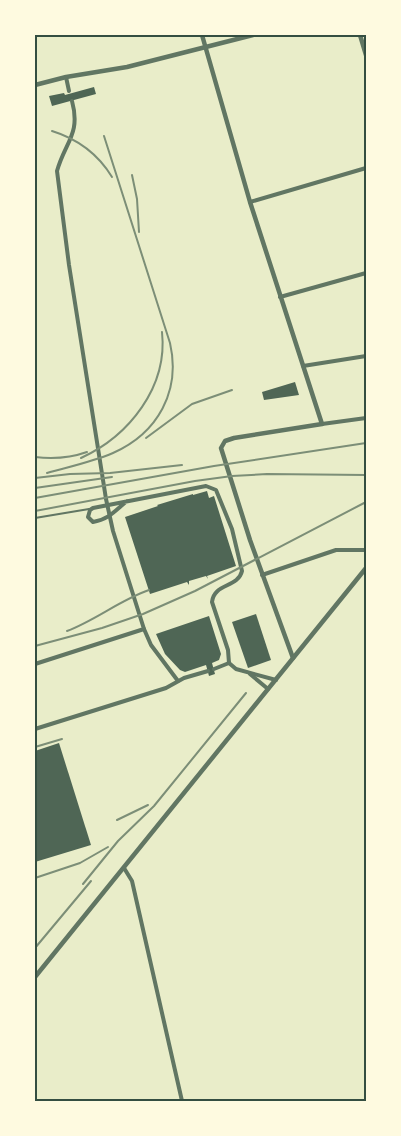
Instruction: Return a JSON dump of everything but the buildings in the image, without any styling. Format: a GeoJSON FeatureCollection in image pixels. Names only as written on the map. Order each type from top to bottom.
{"type":"FeatureCollection","features":[{"type":"Feature","properties":{"kind":"street"},"geometry":{"type":"LineString","coordinates":[[202,35],[250,202],[322,424]]}},
{"type":"Feature","properties":{"kind":"street"},"geometry":{"type":"LineString","coordinates":[[35,85],[66,77],[128,67],[253,35]]}},
{"type":"Feature","properties":{"kind":"street"},"geometry":{"type":"LineString","coordinates":[[360,35],[366,55]]}},
{"type":"Feature","properties":{"kind":"street"},"geometry":{"type":"LineString","coordinates":[[66,77],[70,92]]}},
{"type":"Feature","properties":{"kind":"street"},"geometry":{"type":"LineString","coordinates":[[72,101],[75,111],[75,127],[72,138],[60,159],[57,171],[69,265],[106,499],[113,532],[144,629],[152,645],[178,681]]}},
{"type":"Feature","properties":{"kind":"street"},"geometry":{"type":"LineString","coordinates":[[250,202],[366,168]]}},
{"type":"Feature","properties":{"kind":"street"},"geometry":{"type":"LineString","coordinates":[[280,297],[366,273]]}},
{"type":"Feature","properties":{"kind":"street"},"geometry":{"type":"LineString","coordinates":[[303,366],[366,356]]}},
{"type":"Feature","properties":{"kind":"street"},"geometry":{"type":"LineString","coordinates":[[293,658],[259,567],[221,448],[223,443],[234,438],[366,418]]}},
{"type":"Feature","properties":{"kind":"street"},"geometry":{"type":"LineString","coordinates":[[127,502],[116,512],[99,521],[93,522],[88,517],[90,510],[93,508],[206,486],[216,490],[233,533],[242,571],[240,578],[216,591],[212,598],[228,650],[229,664]]}},
{"type":"Feature","properties":{"kind":"street"},"geometry":{"type":"LineString","coordinates":[[262,575],[336,550],[366,550]]}},
{"type":"Feature","properties":{"kind":"street"},"geometry":{"type":"LineString","coordinates":[[35,977],[366,568]]}},
{"type":"Feature","properties":{"kind":"street"},"geometry":{"type":"LineString","coordinates":[[35,664],[144,629]]}},
{"type":"Feature","properties":{"kind":"street"},"geometry":{"type":"LineString","coordinates":[[214,669],[229,664]]}},
{"type":"Feature","properties":{"kind":"street"},"geometry":{"type":"LineString","coordinates":[[229,664],[236,669],[276,680]]}},
{"type":"Feature","properties":{"kind":"street"},"geometry":{"type":"LineString","coordinates":[[35,729],[166,688],[178,681],[208,671]]}},
{"type":"Feature","properties":{"kind":"street"},"geometry":{"type":"LineString","coordinates":[[248,672],[268,689]]}},
{"type":"Feature","properties":{"kind":"street"},"geometry":{"type":"LineString","coordinates":[[124,868],[132,881],[182,1101]]}},
{"type":"Feature","properties":{"kind":"lane"},"geometry":{"type":"LineString","coordinates":[[35,518],[93,508]]}},
{"type":"Feature","properties":{"kind":"railway"},"geometry":{"type":"LineString","coordinates":[[52,131],[70,138],[94,154],[112,177]]}},
{"type":"Feature","properties":{"kind":"railway"},"geometry":{"type":"LineString","coordinates":[[47,473],[88,462],[113,453],[129,444],[154,422],[169,394],[172,378],[173,361],[170,343],[104,136]]}},
{"type":"Feature","properties":{"kind":"railway"},"geometry":{"type":"LineString","coordinates":[[132,175],[137,199],[139,232]]}},
{"type":"Feature","properties":{"kind":"railway"},"geometry":{"type":"LineString","coordinates":[[81,458],[99,449],[115,437],[142,407],[152,390],[159,372],[162,332]]}},
{"type":"Feature","properties":{"kind":"railway"},"geometry":{"type":"LineString","coordinates":[[146,438],[192,404],[232,390]]}},
{"type":"Feature","properties":{"kind":"railway"},"geometry":{"type":"LineString","coordinates":[[35,498],[214,466],[366,443]]}},
{"type":"Feature","properties":{"kind":"railway"},"geometry":{"type":"LineString","coordinates":[[35,457],[74,456],[87,452]]}},
{"type":"Feature","properties":{"kind":"railway"},"geometry":{"type":"LineString","coordinates":[[35,478],[70,474],[110,473],[182,465]]}},
{"type":"Feature","properties":{"kind":"railway"},"geometry":{"type":"LineString","coordinates":[[35,511],[195,481],[232,476],[267,474],[366,475]]}},
{"type":"Feature","properties":{"kind":"railway"},"geometry":{"type":"LineString","coordinates":[[35,488],[112,477]]}},
{"type":"Feature","properties":{"kind":"railway"},"geometry":{"type":"LineString","coordinates":[[35,646],[102,628],[143,614],[195,591],[366,502]]}},
{"type":"Feature","properties":{"kind":"railway"},"geometry":{"type":"LineString","coordinates":[[67,631],[149,590]]}},
{"type":"Feature","properties":{"kind":"railway"},"geometry":{"type":"LineString","coordinates":[[83,884],[118,841],[154,806],[246,693]]}},
{"type":"Feature","properties":{"kind":"railway"},"geometry":{"type":"LineString","coordinates":[[35,747],[62,739]]}},
{"type":"Feature","properties":{"kind":"railway"},"geometry":{"type":"LineString","coordinates":[[117,820],[148,805]]}},
{"type":"Feature","properties":{"kind":"railway"},"geometry":{"type":"LineString","coordinates":[[35,878],[80,863],[108,847]]}},
{"type":"Feature","properties":{"kind":"railway"},"geometry":{"type":"LineString","coordinates":[[35,948],[91,881]]}}]}
